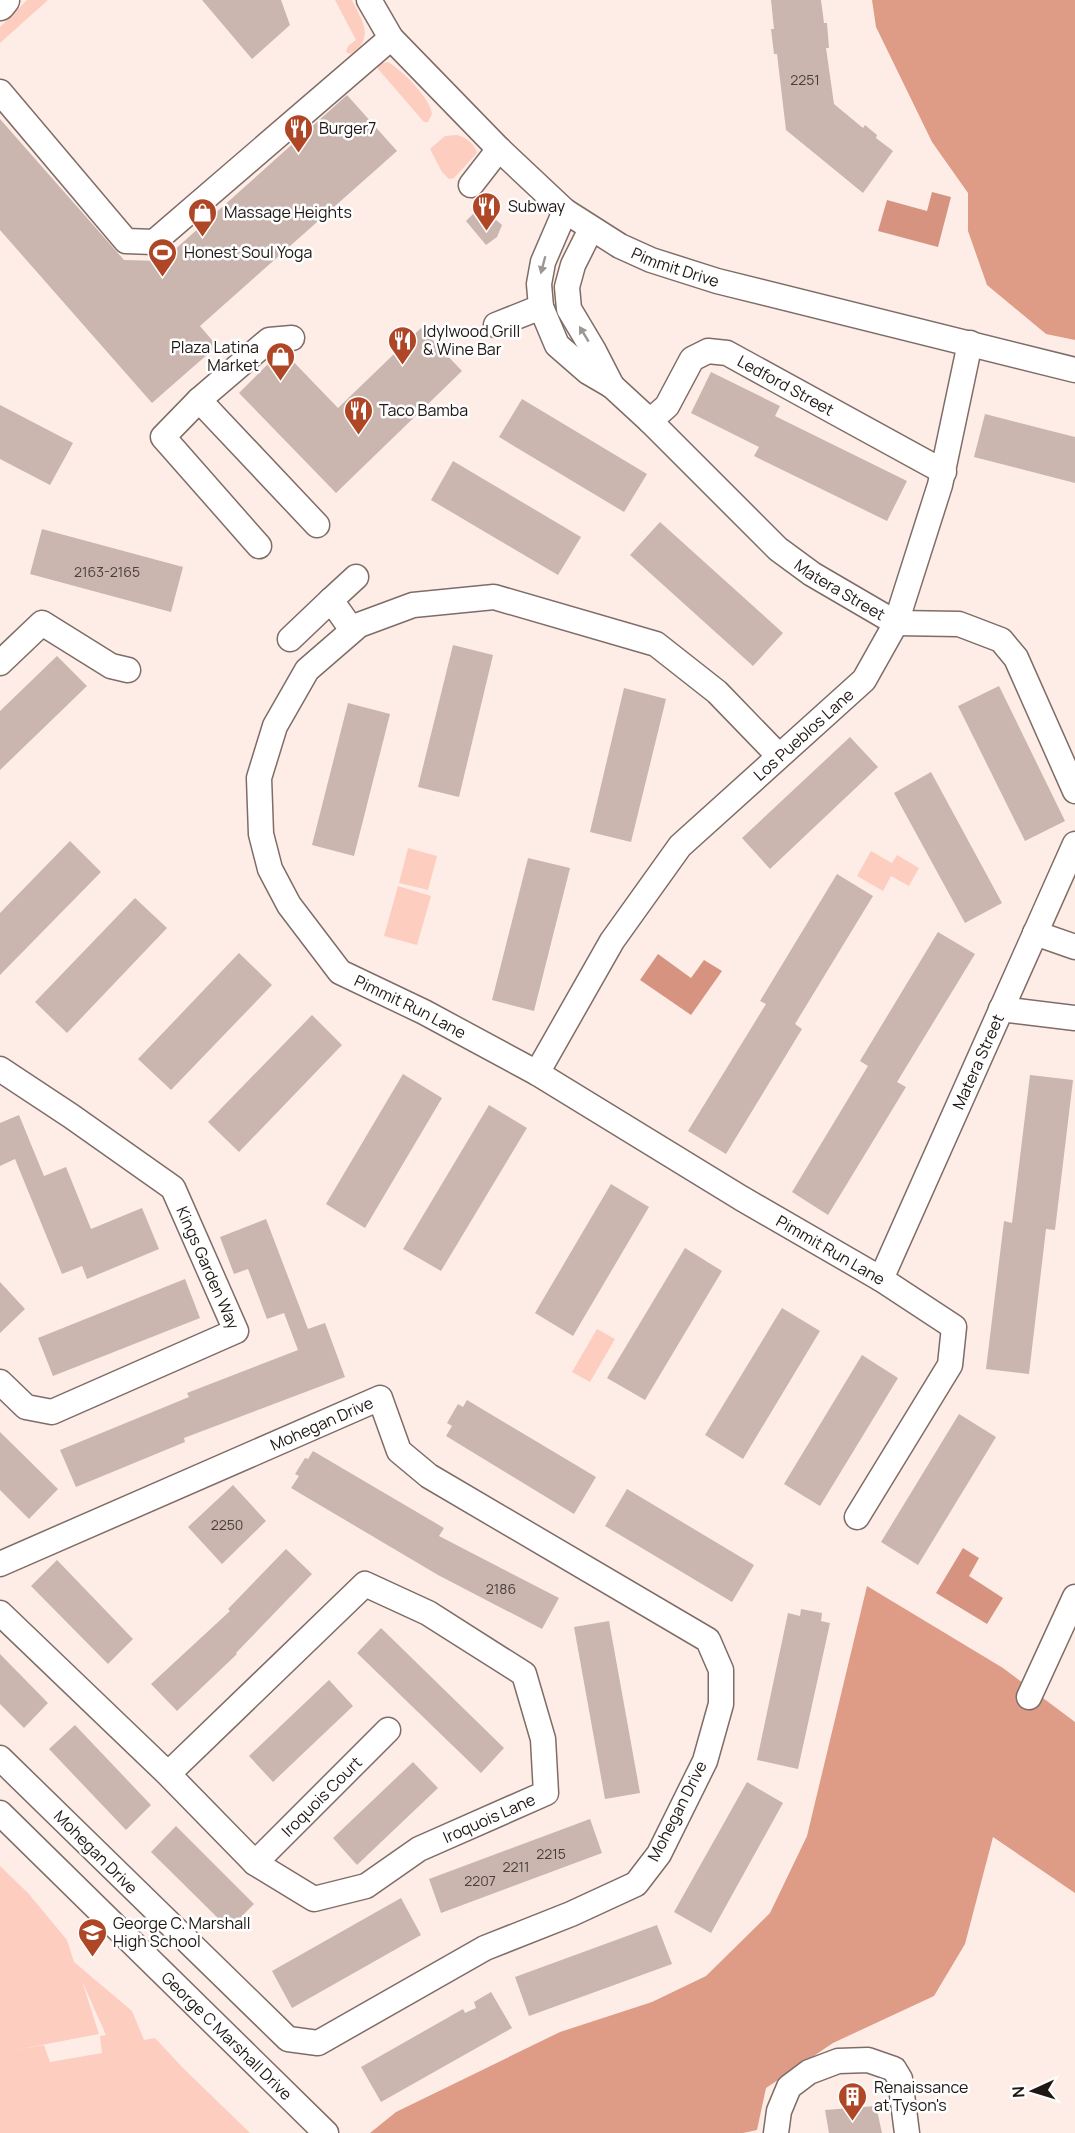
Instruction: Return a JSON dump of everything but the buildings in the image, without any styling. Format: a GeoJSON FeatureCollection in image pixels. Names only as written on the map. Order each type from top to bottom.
{"type":"FeatureCollection","features":[{"type":"Feature","properties":{"kind":"main road"},"geometry":{"type":"LineString","coordinates":[[0,5],[4,0]]}},
{"type":"Feature","properties":{"kind":"street","name":"Pimmit Drive"},"geometry":{"type":"LineString","coordinates":[[369,0],[391,38],[499,149],[565,211],[620,246],[651,260],[717,281],[1075,370]]}},
{"type":"Feature","properties":{"kind":"street"},"geometry":{"type":"LineString","coordinates":[[0,92],[126,241],[154,242],[391,38]]}},
{"type":"Feature","properties":{"kind":"street"},"geometry":{"type":"LineString","coordinates":[[471,185],[499,149]]}},
{"type":"Feature","properties":{"kind":"street","name":"Matera Street"},"geometry":{"type":"LineString","coordinates":[[565,211],[543,262],[539,284],[541,307],[557,345],[588,372],[612,386],[778,549],[812,574],[896,623],[959,624],[1001,640],[1016,658],[1075,791]]}},
{"type":"Feature","properties":{"kind":"street","name":"Matera Street"},"geometry":{"type":"LineString","coordinates":[[591,229],[573,265],[567,287],[569,309],[612,386]]}},
{"type":"Feature","properties":{"kind":"street"},"geometry":{"type":"LineString","coordinates":[[496,325],[541,307]]}},
{"type":"Feature","properties":{"kind":"street"},"geometry":{"type":"LineString","coordinates":[[259,546],[163,437],[199,400],[268,340],[292,338]]}},
{"type":"Feature","properties":{"kind":"street","name":"Los Pueblos Lane"},"geometry":{"type":"LineString","coordinates":[[537,1073],[612,941],[680,846],[778,755],[864,680],[896,623],[944,472],[970,343]]}},
{"type":"Feature","properties":{"kind":"street","name":"Ledford Street"},"geometry":{"type":"LineString","coordinates":[[650,421],[667,406],[692,359],[708,351],[727,353],[944,472]]}},
{"type":"Feature","properties":{"kind":"street"},"geometry":{"type":"LineString","coordinates":[[199,400],[317,525]]}},
{"type":"Feature","properties":{"kind":"street"},"geometry":{"type":"LineString","coordinates":[[290,639],[356,577]]}},
{"type":"Feature","properties":{"kind":"street","name":"Pimmit Run Lane"},"geometry":{"type":"LineString","coordinates":[[778,755],[717,692],[656,644],[494,597],[414,605],[359,625],[307,670],[275,726],[259,778],[261,834],[270,869],[289,905],[340,972],[424,1012],[537,1073],[741,1198],[881,1279],[954,1327],[950,1365],[857,1517]]}},
{"type":"Feature","properties":{"kind":"street"},"geometry":{"type":"LineString","coordinates":[[331,600],[352,630]]}},
{"type":"Feature","properties":{"kind":"street"},"geometry":{"type":"LineString","coordinates":[[0,663],[42,623],[111,666],[128,670]]}},
{"type":"Feature","properties":{"kind":"street","name":"Matera Street"},"geometry":{"type":"LineString","coordinates":[[881,1279],[1075,844]]}},
{"type":"Feature","properties":{"kind":"street"},"geometry":{"type":"LineString","coordinates":[[1035,933],[1075,946]]}},
{"type":"Feature","properties":{"kind":"street"},"geometry":{"type":"LineString","coordinates":[[1001,1009],[1075,1018]]}},
{"type":"Feature","properties":{"kind":"street","name":"Kings Garden Way"},"geometry":{"type":"LineString","coordinates":[[0,1069],[72,1116],[173,1188],[236,1331],[52,1412],[26,1407],[0,1382]]}},
{"type":"Feature","properties":{"kind":"street","name":"Mohegan Drive"},"geometry":{"type":"LineString","coordinates":[[0,1564],[380,1398],[399,1451],[429,1476],[708,1640],[721,1670],[721,1704],[705,1761],[659,1854],[636,1884],[571,1914],[485,1948],[318,2043],[288,2039],[0,1758]]}},
{"type":"Feature","properties":{"kind":"street","name":"Iroquois Lane"},"geometry":{"type":"LineString","coordinates":[[0,1613],[168,1774],[255,1863],[314,1899],[366,1886],[419,1849],[546,1793],[543,1739],[524,1674],[428,1613],[365,1584],[168,1774]]}},
{"type":"Feature","properties":{"kind":"street"},"geometry":{"type":"LineString","coordinates":[[1029,1697],[1075,1597]]}},
{"type":"Feature","properties":{"kind":"street","name":"Iroquois Court"},"geometry":{"type":"LineString","coordinates":[[255,1863],[388,1730]]}},
{"type":"Feature","properties":{"kind":"street","name":"George C Marshall Drive"},"geometry":{"type":"LineString","coordinates":[[0,1813],[326,2133]]}},
{"type":"Feature","properties":{"kind":"street"},"geometry":{"type":"LineString","coordinates":[[776,2133],[779,2111],[789,2087],[809,2072],[838,2061],[868,2060],[894,2069],[900,2079],[908,2133]]}},
{"type":"Feature","properties":{"kind":"shaded area"},"geometry":{"type":"Polygon","coordinates":[[[27,0],[48,0],[0,43],[0,27],[27,0]]]}},
{"type":"Feature","properties":{"kind":"shaded area"},"geometry":{"type":"Polygon","coordinates":[[[335,0],[352,0],[363,22],[365,36],[363,42],[350,54],[346,52],[348,46],[356,40],[335,0]]]}},
{"type":"Feature","properties":{"kind":"shaded area"},"geometry":{"type":"Polygon","coordinates":[[[872,0],[1075,0],[1075,340],[1046,334],[987,285],[968,231],[968,193],[932,142],[876,27],[872,0]]]}},
{"type":"Feature","properties":{"kind":"shaded area"},"geometry":{"type":"Polygon","coordinates":[[[388,62],[408,78],[426,100],[432,114],[428,122],[424,122],[378,69],[378,64],[388,62]]]}},
{"type":"Feature","properties":{"kind":"shaded area"},"geometry":{"type":"Polygon","coordinates":[[[457,135],[470,141],[477,153],[454,178],[449,179],[442,172],[430,149],[445,136],[457,135]]]}},
{"type":"Feature","properties":{"kind":"shaded area"},"geometry":{"type":"Polygon","coordinates":[[[932,192],[951,197],[938,247],[878,231],[887,200],[927,211],[932,192]]]}},
{"type":"Feature","properties":{"kind":"shaded area"},"geometry":{"type":"Polygon","coordinates":[[[408,848],[437,856],[428,890],[399,883],[408,848]]]}},
{"type":"Feature","properties":{"kind":"shaded area"},"geometry":{"type":"Polygon","coordinates":[[[871,851],[892,863],[897,855],[919,868],[909,886],[891,876],[883,891],[857,876],[871,851]]]}},
{"type":"Feature","properties":{"kind":"shaded area"},"geometry":{"type":"Polygon","coordinates":[[[398,886],[431,896],[417,945],[384,936],[398,886]]]}},
{"type":"Feature","properties":{"kind":"shaded area"},"geometry":{"type":"Polygon","coordinates":[[[658,954],[691,978],[704,960],[722,971],[691,1015],[640,980],[658,954]]]}},
{"type":"Feature","properties":{"kind":"shaded area"},"geometry":{"type":"Polygon","coordinates":[[[597,1329],[615,1339],[590,1382],[572,1372],[597,1329]]]}},
{"type":"Feature","properties":{"kind":"shaded area"},"geometry":{"type":"Polygon","coordinates":[[[963,1548],[979,1558],[969,1576],[1003,1598],[987,1624],[936,1593],[963,1548]]]}},
{"type":"Feature","properties":{"kind":"shaded area"},"geometry":{"type":"Polygon","coordinates":[[[867,1586],[1003,1668],[1075,1722],[1075,1893],[993,1837],[965,1944],[934,1996],[833,2043],[766,2088],[757,2130],[743,2133],[370,2133],[396,2112],[560,2032],[652,2002],[706,1976],[770,1913],[807,1836],[867,1586]]]}},
{"type":"Feature","properties":{"kind":"shaded area"},"geometry":{"type":"Polygon","coordinates":[[[0,1866],[28,1893],[67,1940],[74,1962],[132,2011],[144,2040],[155,2038],[250,2133],[0,2133],[0,1866]],[[82,1981],[99,2034],[10,2051],[44,2045],[50,2062],[102,2053],[100,2036],[106,2035],[82,1981]]]}},
{"type":"Feature","properties":{"kind":"place","name":"Burger7"},"geometry":{"type":"Point","coordinates":[298,154]}},
{"type":"Feature","properties":{"kind":"place","name":"Subway"},"geometry":{"type":"Point","coordinates":[487,232]}},
{"type":"Feature","properties":{"kind":"place","name":"Massage Heights"},"geometry":{"type":"Point","coordinates":[203,238]}},
{"type":"Feature","properties":{"kind":"place","name":"Honest Soul Yoga"},"geometry":{"type":"Point","coordinates":[163,278]}},
{"type":"Feature","properties":{"kind":"place","name":"Idylwood Grill & Wine Bar"},"geometry":{"type":"Point","coordinates":[402,366]}},
{"type":"Feature","properties":{"kind":"place","name":"Plaza Latina Market"},"geometry":{"type":"Point","coordinates":[280,382]}},
{"type":"Feature","properties":{"kind":"place","name":"Taco Bamba"},"geometry":{"type":"Point","coordinates":[358,436]}},
{"type":"Feature","properties":{"kind":"place","name":"George C. Marshall High School"},"geometry":{"type":"Point","coordinates":[92,1958]}},
{"type":"Feature","properties":{"kind":"place","name":"Renaissance at Tyson's"},"geometry":{"type":"Point","coordinates":[853,2122]}}]}
